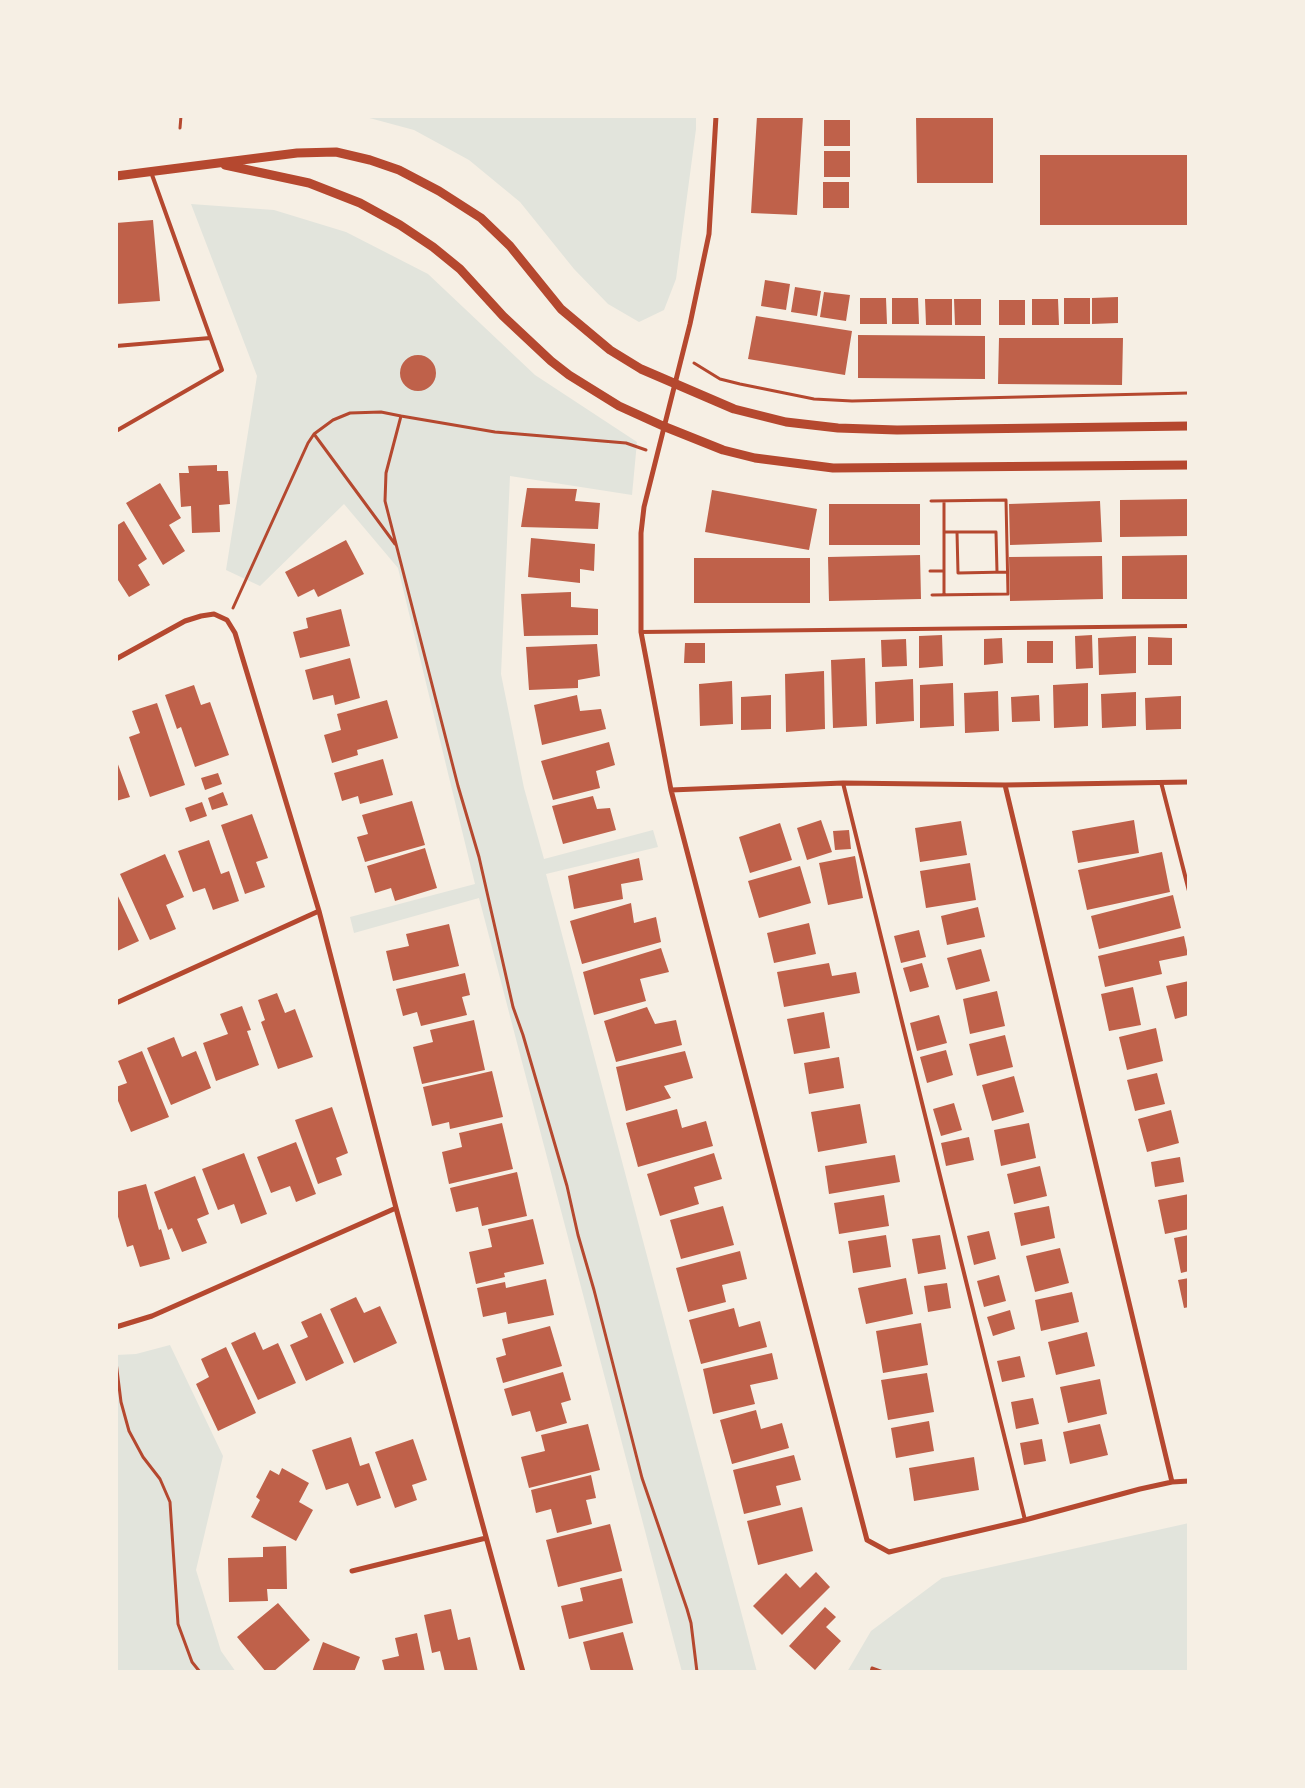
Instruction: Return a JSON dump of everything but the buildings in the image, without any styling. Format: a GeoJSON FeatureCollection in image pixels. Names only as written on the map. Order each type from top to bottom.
{"type":"FeatureCollection","features":[{"type":"Feature","properties":{"kind":"street"},"geometry":{"type":"LineString","coordinates":[[716,116],[709,234],[682,356],[644,507],[641,533],[641,632],[671,790],[867,1540],[889,1552],[1025,1520],[1140,1489],[1172,1482],[1189,1481]]}},
{"type":"Feature","properties":{"kind":"street"},"geometry":{"type":"LineString","coordinates":[[116,176],[297,153],[336,152],[370,160],[399,170],[439,190],[481,218],[510,246],[562,309],[610,350],[641,369],[734,409],[786,422],[838,428],[897,430],[1189,426]]}},
{"type":"Feature","properties":{"kind":"street"},"geometry":{"type":"LineString","coordinates":[[218,164],[309,183],[360,203],[400,225],[433,247],[460,269],[504,316],[551,361],[569,375],[620,406],[723,450],[755,458],[833,468],[1189,465]]}},
{"type":"Feature","properties":{"kind":"street"},"geometry":{"type":"LineString","coordinates":[[116,659],[185,621],[214,614],[227,620],[235,632],[319,911],[396,1208],[523,1672]]}},
{"type":"Feature","properties":{"kind":"street"},"geometry":{"type":"LineString","coordinates":[[671,790],[843,783],[1005,785],[1189,782]]}},
{"type":"Feature","properties":{"kind":"street"},"geometry":{"type":"LineString","coordinates":[[1005,785],[1172,1482]]}},
{"type":"Feature","properties":{"kind":"street"},"geometry":{"type":"LineString","coordinates":[[116,1003],[319,911]]}},
{"type":"Feature","properties":{"kind":"street"},"geometry":{"type":"LineString","coordinates":[[116,1327],[152,1316],[396,1208]]}},
{"type":"Feature","properties":{"kind":"street"},"geometry":{"type":"LineString","coordinates":[[352,1571],[486,1538]]}},
{"type":"Feature","properties":{"kind":"lane"},"geometry":{"type":"LineString","coordinates":[[116,431],[222,370],[151,172]]}},
{"type":"Feature","properties":{"kind":"lane"},"geometry":{"type":"LineString","coordinates":[[116,346],[210,338]]}},
{"type":"Feature","properties":{"kind":"lane"},"geometry":{"type":"LineString","coordinates":[[641,632],[1189,626]]}},
{"type":"Feature","properties":{"kind":"lane"},"geometry":{"type":"LineString","coordinates":[[1161,782],[1189,891]]}},
{"type":"Feature","properties":{"kind":"lane"},"geometry":{"type":"LineString","coordinates":[[843,783],[1025,1520]]}},
{"type":"Feature","properties":{"kind":"path"},"geometry":{"type":"LineString","coordinates":[[180,128],[181,116]]}},
{"type":"Feature","properties":{"kind":"path"},"geometry":{"type":"LineString","coordinates":[[682,356],[720,379],[814,399],[852,401],[1189,393]]}},
{"type":"Feature","properties":{"kind":"path"},"geometry":{"type":"LineString","coordinates":[[227,620],[308,443],[314,434],[333,420],[350,414],[381,412],[495,432],[626,443],[658,455]]}},
{"type":"Feature","properties":{"kind":"path"},"geometry":{"type":"LineString","coordinates":[[401,416],[386,473],[385,502],[458,786],[479,857],[513,1007],[523,1034],[567,1186],[578,1235],[642,1478],[691,1623],[697,1672]]}},
{"type":"Feature","properties":{"kind":"path"},"geometry":{"type":"LineString","coordinates":[[314,434],[397,546]]}},
{"type":"Feature","properties":{"kind":"path"},"geometry":{"type":"LineString","coordinates":[[931,501],[1006,500],[1008,594],[932,595]]}},
{"type":"Feature","properties":{"kind":"path"},"geometry":{"type":"LineString","coordinates":[[944,501],[944,595]]}},
{"type":"Feature","properties":{"kind":"path"},"geometry":{"type":"LineString","coordinates":[[944,532],[996,532],[997,572]]}},
{"type":"Feature","properties":{"kind":"path"},"geometry":{"type":"LineString","coordinates":[[957,532],[958,573],[1007,572]]}},
{"type":"Feature","properties":{"kind":"path"},"geometry":{"type":"LineString","coordinates":[[930,571],[944,571]]}},
{"type":"Feature","properties":{"kind":"path"},"geometry":{"type":"LineString","coordinates":[[116,1362],[121,1402],[129,1431],[143,1457],[160,1479],[170,1502],[178,1624],[192,1662],[200,1672]]}},
{"type":"Feature","properties":{"kind":"path"},"geometry":{"type":"LineString","coordinates":[[870,1672],[872,1668],[883,1672]]}},
{"type":"Feature","properties":{"kind":"shaded area"},"geometry":{"type":"Polygon","coordinates":[[[362,116],[696,116],[696,129],[676,279],[664,310],[639,322],[608,304],[574,269],[520,202],[469,160],[414,130],[362,116]]]}},
{"type":"Feature","properties":{"kind":"shaded area"},"geometry":{"type":"Polygon","coordinates":[[[191,204],[274,210],[346,232],[428,274],[535,375],[637,442],[632,495],[510,476],[501,674],[524,788],[544,859],[653,830],[658,847],[546,874],[757,1672],[682,1672],[479,898],[354,933],[350,917],[475,884],[398,568],[344,504],[260,586],[226,570],[257,376],[191,204]]]}},
{"type":"Feature","properties":{"kind":"shaded area"},"geometry":{"type":"Polygon","coordinates":[[[170,1345],[223,1456],[196,1570],[221,1651],[236,1672],[116,1672],[116,1355],[136,1354],[170,1345]]]}},
{"type":"Feature","properties":{"kind":"shaded area"},"geometry":{"type":"Polygon","coordinates":[[[1189,1523],[1189,1672],[847,1672],[871,1631],[942,1578],[1189,1523]]]}}]}
